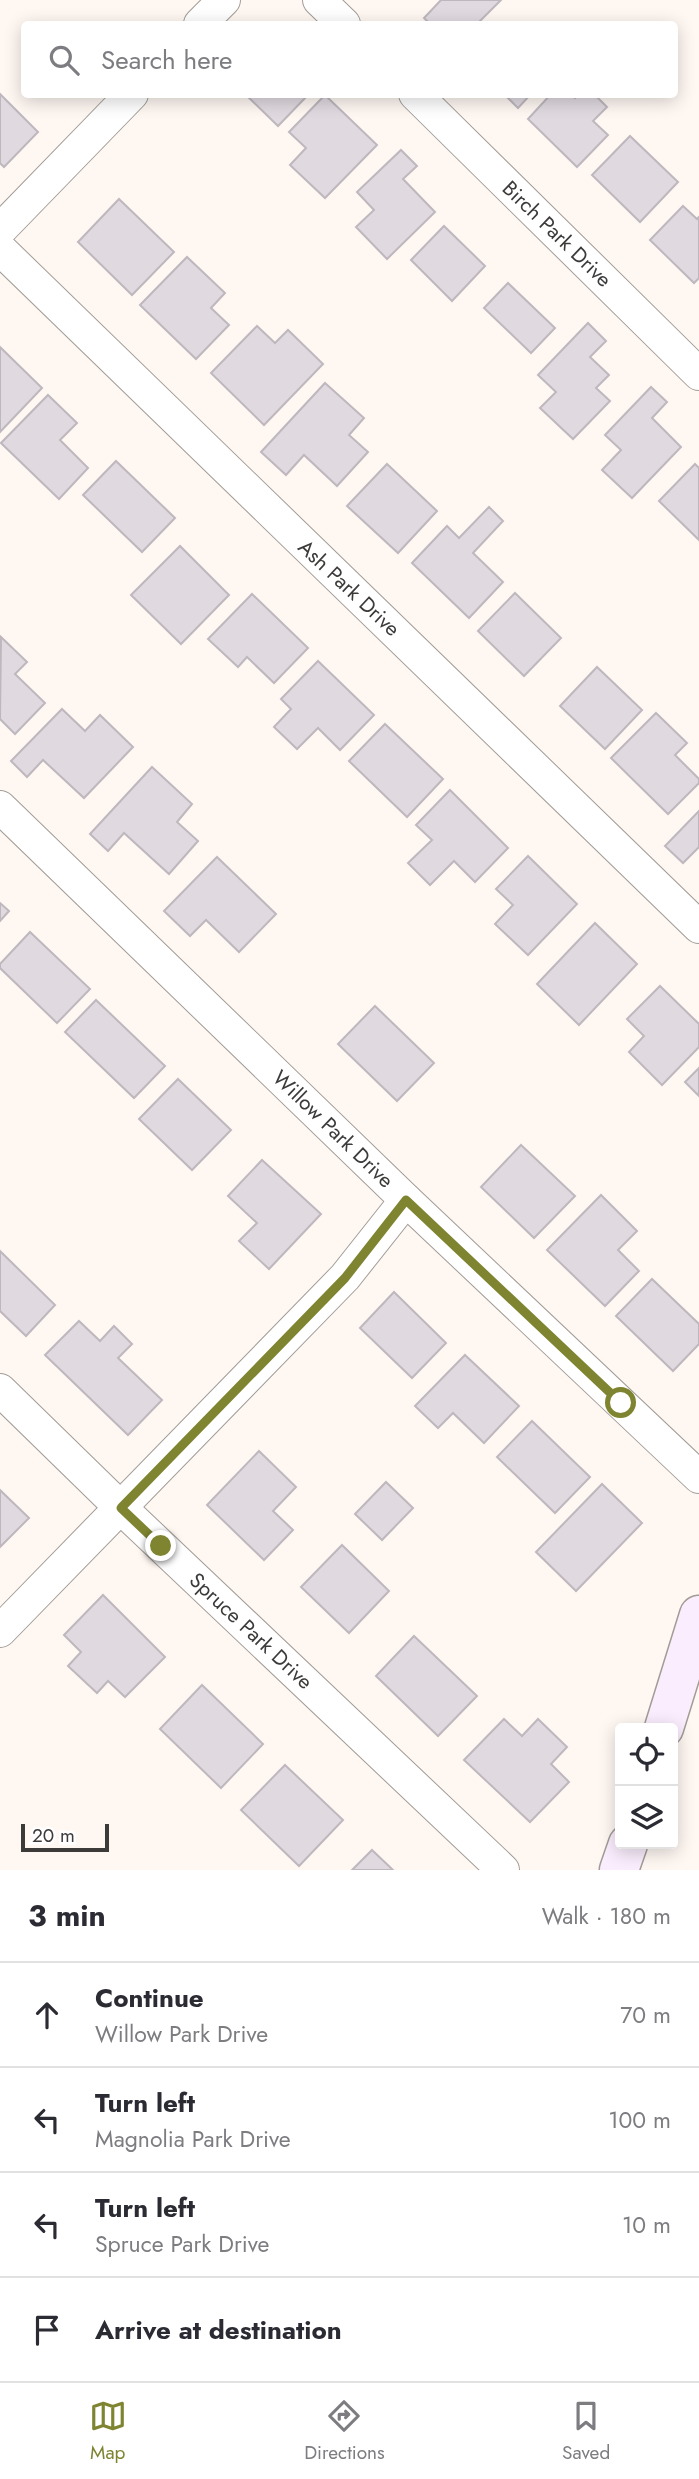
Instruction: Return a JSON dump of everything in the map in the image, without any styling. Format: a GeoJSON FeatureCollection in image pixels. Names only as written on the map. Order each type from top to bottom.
{"type":"FeatureCollection","features":[{"type":"Feature","properties":{"kind":"main road"},"geometry":{"type":"LineString","coordinates":[[666,1723],[699,1615]]}},
{"type":"Feature","properties":{"kind":"main road"},"geometry":{"type":"LineString","coordinates":[[620,1870],[626,1849]]}},
{"type":"Feature","properties":{"kind":"street"},"geometry":{"type":"LineString","coordinates":[[203,21],[224,0]]}},
{"type":"Feature","properties":{"kind":"street"},"geometry":{"type":"LineString","coordinates":[[319,0],[341,21]]}},
{"type":"Feature","properties":{"kind":"street"},"geometry":{"type":"LineString","coordinates":[[0,230],[128,98]]}},
{"type":"Feature","properties":{"kind":"street","name":"Birch Park Drive"},"geometry":{"type":"LineString","coordinates":[[419,98],[699,374]]}},
{"type":"Feature","properties":{"kind":"street","name":"Ash Park Drive"},"geometry":{"type":"LineString","coordinates":[[0,249],[699,927]]}},
{"type":"Feature","properties":{"kind":"street","name":"Willow Park Drive"},"geometry":{"type":"LineString","coordinates":[[0,807],[406,1200],[699,1477]]}},
{"type":"Feature","properties":{"kind":"street"},"geometry":{"type":"LineString","coordinates":[[0,1631],[345,1278],[406,1200]]}},
{"type":"Feature","properties":{"kind":"street","name":"Spruce Park Drive"},"geometry":{"type":"LineString","coordinates":[[0,1390],[503,1870]]}},
{"type":"Feature","properties":{"kind":"building"},"geometry":{"type":"Polygon","coordinates":[[[441,0],[501,0],[480,21],[427,21],[424,18],[441,0]]]}},
{"type":"Feature","properties":{"kind":"building"},"geometry":{"type":"Polygon","coordinates":[[[0,94],[38,132],[4,167],[0,163],[0,94]]]}},
{"type":"Feature","properties":{"kind":"building"},"geometry":{"type":"Polygon","coordinates":[[[249,98],[305,98],[278,126],[249,98]]]}},
{"type":"Feature","properties":{"kind":"building"},"geometry":{"type":"Polygon","coordinates":[[[322,98],[328,98],[377,145],[325,198],[290,165],[306,148],[289,132],[322,98]]]}},
{"type":"Feature","properties":{"kind":"building"},"geometry":{"type":"Polygon","coordinates":[[[508,98],[527,98],[518,108],[508,98]]]}},
{"type":"Feature","properties":{"kind":"building"},"geometry":{"type":"Polygon","coordinates":[[[547,98],[598,98],[607,107],[593,121],[608,135],[577,167],[528,119],[547,98]]]}},
{"type":"Feature","properties":{"kind":"building"},"geometry":{"type":"Polygon","coordinates":[[[630,136],[678,182],[640,222],[592,175],[630,136]]]}},
{"type":"Feature","properties":{"kind":"building"},"geometry":{"type":"Polygon","coordinates":[[[401,150],[417,166],[403,179],[435,212],[387,259],[356,227],[374,210],[357,192],[401,150]]]}},
{"type":"Feature","properties":{"kind":"building"},"geometry":{"type":"Polygon","coordinates":[[[119,199],[174,252],[132,295],[78,242],[119,199]]]}},
{"type":"Feature","properties":{"kind":"building"},"geometry":{"type":"Polygon","coordinates":[[[683,206],[697,219],[699,217],[699,278],[694,283],[650,240],[683,206]]]}},
{"type":"Feature","properties":{"kind":"building"},"geometry":{"type":"Polygon","coordinates":[[[444,226],[485,266],[452,301],[411,260],[444,226]]]}},
{"type":"Feature","properties":{"kind":"building"},"geometry":{"type":"Polygon","coordinates":[[[187,257],[225,293],[211,308],[229,325],[196,359],[140,305],[187,257]]]}},
{"type":"Feature","properties":{"kind":"building"},"geometry":{"type":"Polygon","coordinates":[[[508,283],[555,328],[531,353],[484,308],[508,283]]]}},
{"type":"Feature","properties":{"kind":"building"},"geometry":{"type":"Polygon","coordinates":[[[588,323],[606,341],[590,357],[609,375],[596,388],[610,401],[573,439],[540,408],[556,392],[538,375],[588,323]]]}},
{"type":"Feature","properties":{"kind":"building"},"geometry":{"type":"Polygon","coordinates":[[[257,326],[275,343],[288,330],[323,364],[264,425],[211,373],[257,326]]]}},
{"type":"Feature","properties":{"kind":"building"},"geometry":{"type":"Polygon","coordinates":[[[0,347],[42,388],[0,432],[0,347]]]}},
{"type":"Feature","properties":{"kind":"building"},"geometry":{"type":"Polygon","coordinates":[[[325,383],[364,418],[349,435],[368,452],[337,486],[304,455],[286,475],[261,452],[325,383]]]}},
{"type":"Feature","properties":{"kind":"building"},"geometry":{"type":"Polygon","coordinates":[[[651,387],[667,402],[652,418],[681,447],[632,498],[602,470],[621,450],[605,435],[651,387]]]}},
{"type":"Feature","properties":{"kind":"building"},"geometry":{"type":"Polygon","coordinates":[[[48,395],[77,423],[60,440],[88,468],[59,499],[1,443],[48,395]]]}},
{"type":"Feature","properties":{"kind":"building"},"geometry":{"type":"Polygon","coordinates":[[[116,461],[175,518],[142,552],[83,495],[116,461]]]}},
{"type":"Feature","properties":{"kind":"building"},"geometry":{"type":"Polygon","coordinates":[[[387,464],[437,511],[398,553],[347,506],[387,464]]]}},
{"type":"Feature","properties":{"kind":"building"},"geometry":{"type":"Polygon","coordinates":[[[695,464],[699,468],[699,540],[659,501],[695,464]]]}},
{"type":"Feature","properties":{"kind":"building"},"geometry":{"type":"Polygon","coordinates":[[[489,507],[503,521],[473,553],[503,582],[469,618],[412,563],[447,526],[459,538],[489,507]]]}},
{"type":"Feature","properties":{"kind":"building"},"geometry":{"type":"Polygon","coordinates":[[[180,546],[229,595],[181,644],[131,595],[180,546]]]}},
{"type":"Feature","properties":{"kind":"building"},"geometry":{"type":"Polygon","coordinates":[[[515,593],[561,638],[524,676],[478,631],[515,593]]]}},
{"type":"Feature","properties":{"kind":"building"},"geometry":{"type":"Polygon","coordinates":[[[252,594],[308,648],[274,683],[247,657],[238,667],[208,639],[252,594]]]}},
{"type":"Feature","properties":{"kind":"building"},"geometry":{"type":"Polygon","coordinates":[[[1,637],[27,662],[15,674],[45,703],[15,734],[0,719],[1,637]]]}},
{"type":"Feature","properties":{"kind":"building"},"geometry":{"type":"Polygon","coordinates":[[[318,661],[374,715],[340,750],[318,728],[297,749],[274,727],[291,709],[281,699],[318,661]]]}},
{"type":"Feature","properties":{"kind":"building"},"geometry":{"type":"Polygon","coordinates":[[[597,667],[642,710],[605,749],[560,706],[597,667]]]}},
{"type":"Feature","properties":{"kind":"building"},"geometry":{"type":"Polygon","coordinates":[[[62,709],[85,731],[100,715],[133,747],[84,798],[43,760],[27,777],[11,761],[62,709]]]}},
{"type":"Feature","properties":{"kind":"building"},"geometry":{"type":"Polygon","coordinates":[[[656,713],[687,743],[675,755],[699,779],[699,783],[668,814],[611,758],[656,713]]]}},
{"type":"Feature","properties":{"kind":"building"},"geometry":{"type":"Polygon","coordinates":[[[385,724],[443,779],[407,817],[349,761],[385,724]]]}},
{"type":"Feature","properties":{"kind":"building"},"geometry":{"type":"Polygon","coordinates":[[[152,767],[192,804],[177,822],[198,841],[169,874],[124,833],[108,851],[90,834],[152,767]]]}},
{"type":"Feature","properties":{"kind":"building"},"geometry":{"type":"Polygon","coordinates":[[[450,790],[508,848],[475,882],[454,861],[430,885],[408,863],[432,840],[416,825],[450,790]]]}},
{"type":"Feature","properties":{"kind":"building"},"geometry":{"type":"Polygon","coordinates":[[[699,811],[699,847],[683,863],[665,846],[699,811]]]}},
{"type":"Feature","properties":{"kind":"building"},"geometry":{"type":"Polygon","coordinates":[[[528,856],[577,904],[528,955],[495,924],[513,905],[496,889],[528,856]]]}},
{"type":"Feature","properties":{"kind":"building"},"geometry":{"type":"Polygon","coordinates":[[[217,857],[276,914],[239,952],[206,920],[190,936],[164,911],[217,857]]]}},
{"type":"Feature","properties":{"kind":"building"},"geometry":{"type":"Polygon","coordinates":[[[0,903],[9,911],[0,921],[0,903]]]}},
{"type":"Feature","properties":{"kind":"building"},"geometry":{"type":"Polygon","coordinates":[[[595,923],[637,964],[579,1025],[537,984],[595,923]]]}},
{"type":"Feature","properties":{"kind":"building"},"geometry":{"type":"Polygon","coordinates":[[[30,932],[90,989],[57,1023],[0,968],[0,964],[30,932]]]}},
{"type":"Feature","properties":{"kind":"building"},"geometry":{"type":"Polygon","coordinates":[[[660,986],[699,1024],[699,1047],[662,1085],[629,1052],[644,1036],[627,1019],[660,986]]]}},
{"type":"Feature","properties":{"kind":"building"},"geometry":{"type":"Polygon","coordinates":[[[96,1000],[165,1066],[134,1098],[65,1032],[96,1000]]]}},
{"type":"Feature","properties":{"kind":"building"},"geometry":{"type":"Polygon","coordinates":[[[375,1006],[434,1063],[397,1101],[338,1044],[375,1006]]]}},
{"type":"Feature","properties":{"kind":"building"},"geometry":{"type":"Polygon","coordinates":[[[699,1068],[699,1096],[685,1082],[699,1068]]]}},
{"type":"Feature","properties":{"kind":"building"},"geometry":{"type":"Polygon","coordinates":[[[178,1079],[231,1130],[192,1170],[139,1119],[178,1079]]]}},
{"type":"Feature","properties":{"kind":"building"},"geometry":{"type":"Polygon","coordinates":[[[521,1145],[575,1196],[534,1238],[481,1187],[521,1145]]]}},
{"type":"Feature","properties":{"kind":"building"},"geometry":{"type":"Polygon","coordinates":[[[262,1160],[321,1214],[269,1269],[239,1241],[257,1223],[228,1196],[262,1160]]]}},
{"type":"Feature","properties":{"kind":"building"},"geometry":{"type":"Polygon","coordinates":[[[601,1195],[637,1231],[618,1250],[639,1271],[605,1306],[547,1250],[601,1195]]]}},
{"type":"Feature","properties":{"kind":"building"},"geometry":{"type":"Polygon","coordinates":[[[0,1251],[55,1305],[26,1336],[0,1311],[0,1251]]]}},
{"type":"Feature","properties":{"kind":"building"},"geometry":{"type":"Polygon","coordinates":[[[652,1279],[699,1324],[699,1344],[673,1371],[616,1316],[652,1279]]]}},
{"type":"Feature","properties":{"kind":"building"},"geometry":{"type":"Polygon","coordinates":[[[394,1292],[446,1343],[412,1378],[360,1328],[394,1292]]]}},
{"type":"Feature","properties":{"kind":"building"},"geometry":{"type":"Polygon","coordinates":[[[79,1321],[100,1341],[114,1326],[132,1344],[118,1358],[162,1400],[128,1435],[45,1355],[79,1321]]]}},
{"type":"Feature","properties":{"kind":"building"},"geometry":{"type":"Polygon","coordinates":[[[465,1355],[519,1406],[484,1443],[453,1413],[438,1428],[415,1406],[465,1355]]]}},
{"type":"Feature","properties":{"kind":"building"},"geometry":{"type":"Polygon","coordinates":[[[532,1421],[590,1477],[555,1513],[497,1457],[532,1421]]]}},
{"type":"Feature","properties":{"kind":"building"},"geometry":{"type":"Polygon","coordinates":[[[259,1451],[296,1487],[273,1511],[293,1530],[264,1560],[207,1505],[259,1451]]]}},
{"type":"Feature","properties":{"kind":"building"},"geometry":{"type":"Polygon","coordinates":[[[386,1482],[413,1508],[382,1540],[355,1514],[386,1482]]]}},
{"type":"Feature","properties":{"kind":"building"},"geometry":{"type":"Polygon","coordinates":[[[602,1484],[642,1523],[576,1591],[536,1552],[602,1484]]]}},
{"type":"Feature","properties":{"kind":"building"},"geometry":{"type":"Polygon","coordinates":[[[0,1490],[29,1518],[0,1547],[0,1490]]]}},
{"type":"Feature","properties":{"kind":"building"},"geometry":{"type":"Polygon","coordinates":[[[342,1545],[389,1591],[349,1633],[301,1587],[342,1545]]]}},
{"type":"Feature","properties":{"kind":"building"},"geometry":{"type":"Polygon","coordinates":[[[103,1595],[165,1657],[125,1697],[108,1681],[97,1693],[68,1666],[81,1652],[64,1635],[103,1595]]]}},
{"type":"Feature","properties":{"kind":"building"},"geometry":{"type":"Polygon","coordinates":[[[414,1636],[477,1696],[438,1736],[376,1676],[414,1636]]]}},
{"type":"Feature","properties":{"kind":"building"},"geometry":{"type":"Polygon","coordinates":[[[202,1685],[263,1744],[221,1788],[160,1729],[202,1685]]]}},
{"type":"Feature","properties":{"kind":"building"},"geometry":{"type":"Polygon","coordinates":[[[504,1719],[522,1736],[538,1719],[567,1747],[551,1764],[569,1782],[530,1822],[464,1760],[504,1719]]]}},
{"type":"Feature","properties":{"kind":"building"},"geometry":{"type":"Polygon","coordinates":[[[285,1765],[343,1820],[299,1866],[241,1810],[285,1765]]]}},
{"type":"Feature","properties":{"kind":"building"},"geometry":{"type":"Polygon","coordinates":[[[372,1850],[393,1870],[352,1870],[372,1850]]]}},
{"type":"Feature","properties":{"kind":"route"},"geometry":{"type":"LineString","coordinates":[[161,1546],[121,1508],[345,1278],[406,1200],[621,1403]]}}]}
